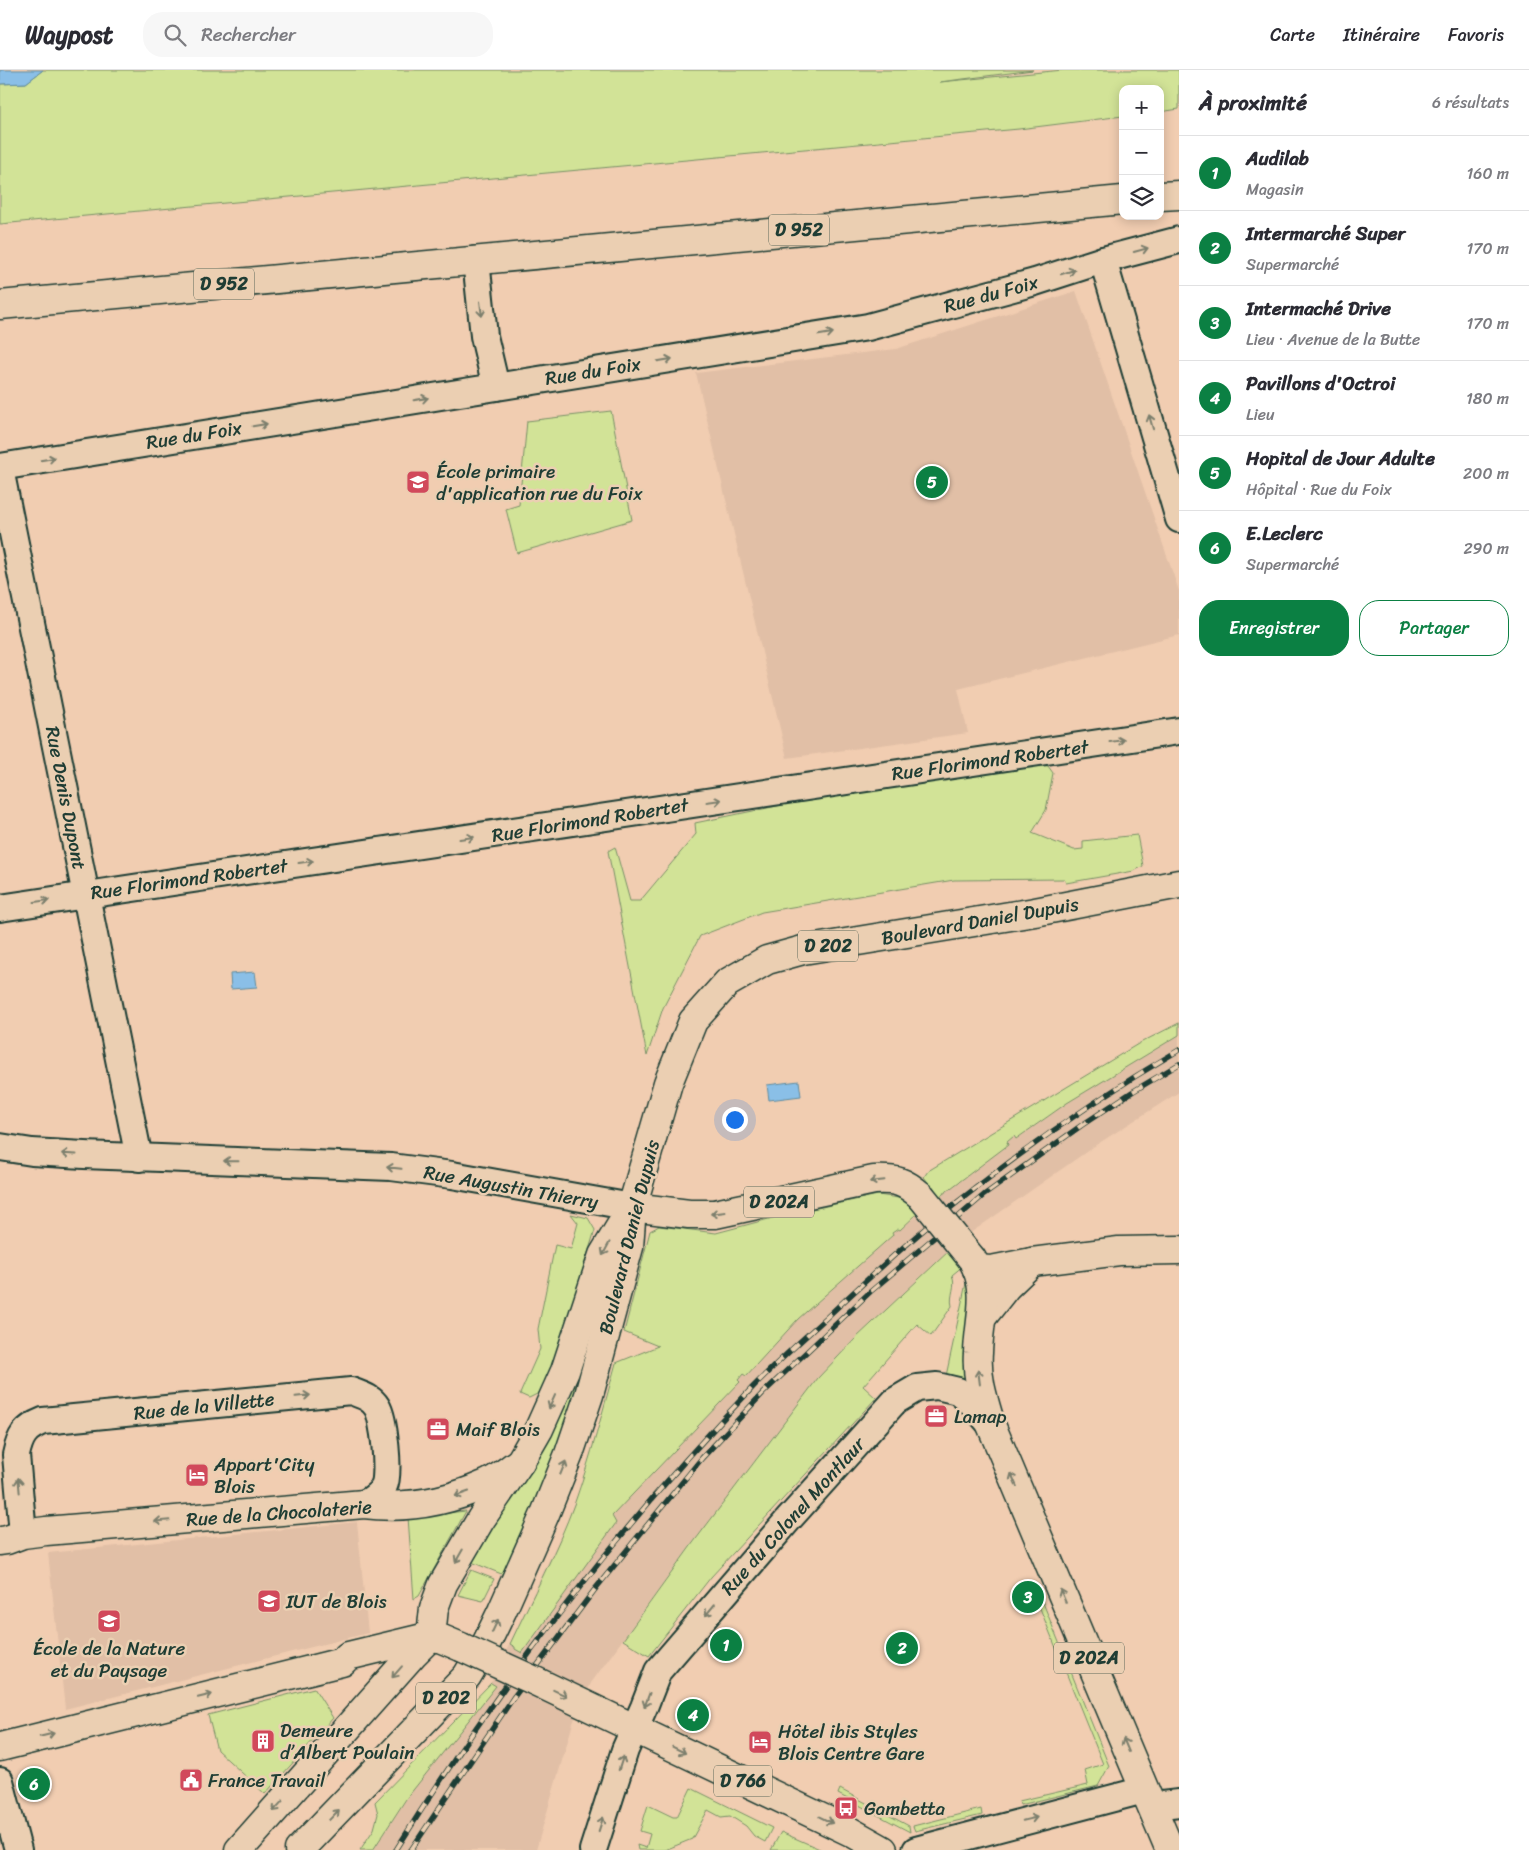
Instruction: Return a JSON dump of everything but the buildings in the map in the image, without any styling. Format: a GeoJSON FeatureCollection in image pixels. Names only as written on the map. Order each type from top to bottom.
{"type":"FeatureCollection","features":[{"type":"Feature","properties":{"kind":"main road"},"geometry":{"type":"LineString","coordinates":[[1164,196],[1179,195]]}},
{"type":"Feature","properties":{"kind":"main road","name":"D 952"},"geometry":{"type":"LineString","coordinates":[[0,305],[1119,200]]}},
{"type":"Feature","properties":{"kind":"main road","name":"Boulevard Daniel Dupuis"},"geometry":{"type":"LineString","coordinates":[[300,1850],[467,1676],[486,1644],[541,1522],[569,1454],[589,1395],[629,1247],[632,1208],[668,1083],[693,1021],[726,983],[767,960],[803,950],[1036,912],[1179,884]]}},
{"type":"Feature","properties":{"kind":"main road","name":"Rue Augustin Thierry"},"geometry":{"type":"LineString","coordinates":[[632,1208],[689,1214],[715,1214],[874,1180],[893,1180],[909,1185],[921,1196],[977,1272]]}},
{"type":"Feature","properties":{"kind":"main road","name":"D 202"},"geometry":{"type":"LineString","coordinates":[[431,1636],[434,1608],[443,1584],[480,1519],[520,1462],[539,1429],[565,1371],[603,1255],[632,1208]]}},
{"type":"Feature","properties":{"kind":"main road"},"geometry":{"type":"LineString","coordinates":[[977,1272],[1032,1262],[1119,1251],[1179,1250]]}},
{"type":"Feature","properties":{"kind":"main road"},"geometry":{"type":"LineString","coordinates":[[983,1316],[1006,1287],[1032,1262]]}},
{"type":"Feature","properties":{"kind":"main road","name":"D 202A"},"geometry":{"type":"LineString","coordinates":[[977,1272],[983,1316],[978,1352],[978,1371],[980,1389],[991,1425],[1170,1850]]}},
{"type":"Feature","properties":{"kind":"main road","name":"Rue de la Chocolaterie"},"geometry":{"type":"LineString","coordinates":[[12,1537],[364,1504],[388,1507],[444,1499],[486,1485],[520,1462]]}},
{"type":"Feature","properties":{"kind":"main road"},"geometry":{"type":"LineString","coordinates":[[0,1747],[342,1662],[348,1656],[431,1636]]}},
{"type":"Feature","properties":{"kind":"main road"},"geometry":{"type":"LineString","coordinates":[[239,1850],[431,1636]]}},
{"type":"Feature","properties":{"kind":"main road","name":"D 766"},"geometry":{"type":"LineString","coordinates":[[431,1636],[461,1647],[635,1728],[851,1832],[883,1850]]}},
{"type":"Feature","properties":{"kind":"street","name":"Rue du Foix"},"geometry":{"type":"LineString","coordinates":[[0,468],[868,327],[1035,282],[1103,260],[1179,240]]}},
{"type":"Feature","properties":{"kind":"street"},"geometry":{"type":"LineString","coordinates":[[476,260],[484,336],[496,387]]}},
{"type":"Feature","properties":{"kind":"street"},"geometry":{"type":"LineString","coordinates":[[1103,260],[1169,449],[1179,520]]}},
{"type":"Feature","properties":{"kind":"street","name":"Rue Denis Dupont"},"geometry":{"type":"LineString","coordinates":[[0,468],[139,1158]]}},
{"type":"Feature","properties":{"kind":"street","name":"Rue Florimond Robertet"},"geometry":{"type":"LineString","coordinates":[[0,908],[1179,731]]}},
{"type":"Feature","properties":{"kind":"street","name":"Rue Augustin Thierry"},"geometry":{"type":"LineString","coordinates":[[0,1147],[32,1152],[139,1158],[391,1167],[452,1175],[632,1208]]}},
{"type":"Feature","properties":{"kind":"street","name":"Rue du Colonel Montlaur"},"geometry":{"type":"LineString","coordinates":[[593,1850],[625,1750],[658,1671],[756,1556],[896,1401],[917,1388],[937,1386],[958,1391],[971,1402],[991,1425]]}},
{"type":"Feature","properties":{"kind":"street","name":"Rue de la Villette"},"geometry":{"type":"LineString","coordinates":[[12,1537],[16,1455],[19,1442],[31,1426],[43,1421],[351,1392],[367,1396],[377,1406],[383,1422],[386,1474],[384,1486],[376,1497],[364,1504]]}},
{"type":"Feature","properties":{"kind":"street"},"geometry":{"type":"LineString","coordinates":[[0,1781],[18,1850]]}},
{"type":"Feature","properties":{"kind":"street"},"geometry":{"type":"LineString","coordinates":[[916,1850],[1148,1798],[1179,1803]]}},
{"type":"Feature","properties":{"kind":"shaded area"},"geometry":{"type":"Polygon","coordinates":[[[1076,291],[1179,591],[1179,635],[958,689],[968,733],[787,758],[696,373],[896,349],[1076,291]]]}},
{"type":"Feature","properties":{"kind":"shaded area"},"geometry":{"type":"Polygon","coordinates":[[[1179,1035],[1179,1092],[1096,1145],[969,1234],[945,1254],[856,1338],[818,1378],[693,1543],[591,1683],[573,1723],[536,1850],[373,1850],[406,1800],[401,1776],[491,1683],[564,1529],[574,1503],[700,1423],[740,1382],[738,1380],[743,1374],[746,1376],[798,1319],[892,1234],[898,1229],[900,1230],[939,1197],[1008,1145],[1007,1142],[1015,1136],[1017,1139],[1067,1103],[1179,1035]]]}},
{"type":"Feature","properties":{"kind":"shaded area"},"geometry":{"type":"Polygon","coordinates":[[[357,1522],[368,1633],[65,1709],[48,1553],[357,1522]]]}},
{"type":"Feature","properties":{"kind":"green space"},"geometry":{"type":"Polygon","coordinates":[[[43,70],[1033,70],[940,82],[1063,70],[1179,70],[1179,109],[1164,111],[1164,85],[1119,85],[1119,116],[1019,129],[0,224],[0,84],[26,83],[43,70]]]}},
{"type":"Feature","properties":{"kind":"green space"},"geometry":{"type":"Polygon","coordinates":[[[611,411],[632,520],[517,553],[506,509],[519,505],[527,421],[611,411]]]}},
{"type":"Feature","properties":{"kind":"green space"},"geometry":{"type":"Polygon","coordinates":[[[1033,764],[1048,766],[1053,773],[1046,810],[1032,833],[1074,850],[1083,849],[1083,841],[1137,835],[1143,866],[1134,871],[1066,883],[1064,879],[954,880],[762,912],[700,936],[663,1008],[647,1056],[608,851],[615,847],[630,901],[640,901],[696,834],[695,823],[806,800],[1033,764]]]}},
{"type":"Feature","properties":{"kind":"green space"},"geometry":{"type":"Polygon","coordinates":[[[1179,1023],[1179,1035],[1067,1103],[1016,1139],[1014,1136],[1007,1142],[1008,1145],[939,1197],[924,1177],[928,1171],[1138,1044],[1179,1023]]]}},
{"type":"Feature","properties":{"kind":"green space"},"geometry":{"type":"Polygon","coordinates":[[[878,1195],[905,1199],[918,1213],[900,1230],[898,1229],[892,1233],[893,1235],[798,1319],[746,1376],[743,1374],[738,1380],[740,1382],[612,1516],[616,1523],[522,1653],[515,1649],[510,1644],[552,1556],[575,1502],[592,1451],[616,1363],[658,1346],[624,1332],[650,1231],[659,1226],[716,1233],[784,1215],[878,1195]]]}},
{"type":"Feature","properties":{"kind":"green space"},"geometry":{"type":"Polygon","coordinates":[[[571,1214],[588,1218],[595,1230],[558,1351],[541,1392],[529,1398],[520,1394],[540,1349],[538,1329],[555,1245],[571,1249],[578,1223],[571,1214]]]}},
{"type":"Feature","properties":{"kind":"green space"},"geometry":{"type":"Polygon","coordinates":[[[950,1250],[963,1266],[952,1275],[954,1283],[951,1298],[952,1306],[931,1336],[917,1324],[863,1386],[876,1398],[711,1577],[649,1656],[623,1640],[693,1543],[818,1378],[856,1338],[950,1250]]]}},
{"type":"Feature","properties":{"kind":"green space"},"geometry":{"type":"Polygon","coordinates":[[[609,1273],[583,1380],[509,1577],[469,1561],[609,1273]]]}},
{"type":"Feature","properties":{"kind":"green space"},"geometry":{"type":"Polygon","coordinates":[[[971,1280],[968,1383],[946,1376],[966,1283],[971,1280]]]}},
{"type":"Feature","properties":{"kind":"green space"},"geometry":{"type":"Polygon","coordinates":[[[466,1511],[419,1596],[414,1599],[408,1517],[466,1511]]]}},
{"type":"Feature","properties":{"kind":"green space"},"geometry":{"type":"Polygon","coordinates":[[[471,1570],[494,1579],[483,1601],[458,1595],[471,1570]]]}},
{"type":"Feature","properties":{"kind":"green space"},"geometry":{"type":"Polygon","coordinates":[[[1035,1583],[1109,1766],[1098,1786],[1020,1805],[1019,1801],[1088,1785],[1085,1770],[1103,1764],[1033,1591],[1032,1586],[1035,1583]]]}},
{"type":"Feature","properties":{"kind":"green space"},"geometry":{"type":"Polygon","coordinates":[[[491,1683],[496,1686],[406,1799],[373,1850],[360,1850],[374,1829],[378,1814],[375,1802],[491,1683]]]}},
{"type":"Feature","properties":{"kind":"green space"},"geometry":{"type":"Polygon","coordinates":[[[314,1688],[333,1718],[265,1794],[217,1750],[208,1715],[314,1688]]]}},
{"type":"Feature","properties":{"kind":"green space"},"geometry":{"type":"Polygon","coordinates":[[[691,1788],[772,1828],[765,1842],[754,1836],[746,1826],[730,1816],[721,1817],[708,1810],[692,1839],[665,1850],[638,1850],[637,1845],[646,1848],[650,1834],[640,1831],[648,1805],[673,1817],[677,1817],[691,1788]]]}},
{"type":"Feature","properties":{"kind":"green space"},"geometry":{"type":"Polygon","coordinates":[[[840,1789],[909,1826],[910,1832],[838,1794],[840,1789]]]}},
{"type":"Feature","properties":{"kind":"green space"},"geometry":{"type":"Polygon","coordinates":[[[981,1809],[982,1815],[915,1831],[913,1826],[981,1809]]]}},
{"type":"Feature","properties":{"kind":"green space"},"geometry":{"type":"Polygon","coordinates":[[[781,1832],[822,1850],[771,1850],[781,1832]]]}},
{"type":"Feature","properties":{"kind":"water"},"geometry":{"type":"Polygon","coordinates":[[[0,70],[43,70],[26,83],[0,84],[0,70]]]}},
{"type":"Feature","properties":{"kind":"water"},"geometry":{"type":"Polygon","coordinates":[[[255,972],[257,987],[231,989],[230,974],[255,972]]]}},
{"type":"Feature","properties":{"kind":"water"},"geometry":{"type":"Polygon","coordinates":[[[799,1081],[801,1096],[769,1100],[767,1085],[799,1081]]]}},
{"type":"Feature","properties":{"kind":"railway"},"geometry":{"type":"LineString","coordinates":[[396,1850],[476,1728],[562,1610],[655,1495],[703,1440],[762,1378],[882,1267],[957,1202],[1076,1115],[1179,1050]]}},
{"type":"Feature","properties":{"kind":"railway"},"geometry":{"type":"LineString","coordinates":[[411,1850],[513,1698],[596,1588],[702,1458],[763,1393],[870,1292],[984,1195],[1082,1125],[1179,1064]]}},
{"type":"Feature","properties":{"kind":"place","name":"École primaire d'application rue du Foix"},"geometry":{"type":"Point","coordinates":[418,482]}},
{"type":"Feature","properties":{"kind":"place","name":"Hopital de Jour Adulte"},"geometry":{"type":"Point","coordinates":[932,482]}},
{"type":"Feature","properties":{"kind":"place","name":"Lamap"},"geometry":{"type":"Point","coordinates":[936,1416]}},
{"type":"Feature","properties":{"kind":"place","name":"Maif Blois"},"geometry":{"type":"Point","coordinates":[438,1429]}},
{"type":"Feature","properties":{"kind":"place","name":"Appart'City Blois"},"geometry":{"type":"Point","coordinates":[197,1475]}},
{"type":"Feature","properties":{"kind":"place","name":"Intermaché Drive"},"geometry":{"type":"Point","coordinates":[1028,1597]}},
{"type":"Feature","properties":{"kind":"place","name":"IUT de Blois"},"geometry":{"type":"Point","coordinates":[269,1601]}},
{"type":"Feature","properties":{"kind":"place","name":"École de la Nature et du Paysage"},"geometry":{"type":"Point","coordinates":[109,1621]}},
{"type":"Feature","properties":{"kind":"place","name":"Audilab"},"geometry":{"type":"Point","coordinates":[726,1645]}},
{"type":"Feature","properties":{"kind":"place","name":"Intermarché Super"},"geometry":{"type":"Point","coordinates":[902,1648]}},
{"type":"Feature","properties":{"kind":"place","name":"Pavillons d'Octroi"},"geometry":{"type":"Point","coordinates":[693,1715]}},
{"type":"Feature","properties":{"kind":"place","name":"Demeure d’Albert Poulain"},"geometry":{"type":"Point","coordinates":[263,1741]}},
{"type":"Feature","properties":{"kind":"place","name":"Hôtel ibis Styles Blois Centre Gare"},"geometry":{"type":"Point","coordinates":[760,1742]}},
{"type":"Feature","properties":{"kind":"place","name":"France Travail"},"geometry":{"type":"Point","coordinates":[191,1780]}},
{"type":"Feature","properties":{"kind":"place","name":"E.Leclerc"},"geometry":{"type":"Point","coordinates":[34,1784]}},
{"type":"Feature","properties":{"kind":"place","name":"Gambetta"},"geometry":{"type":"Point","coordinates":[846,1808]}}]}
